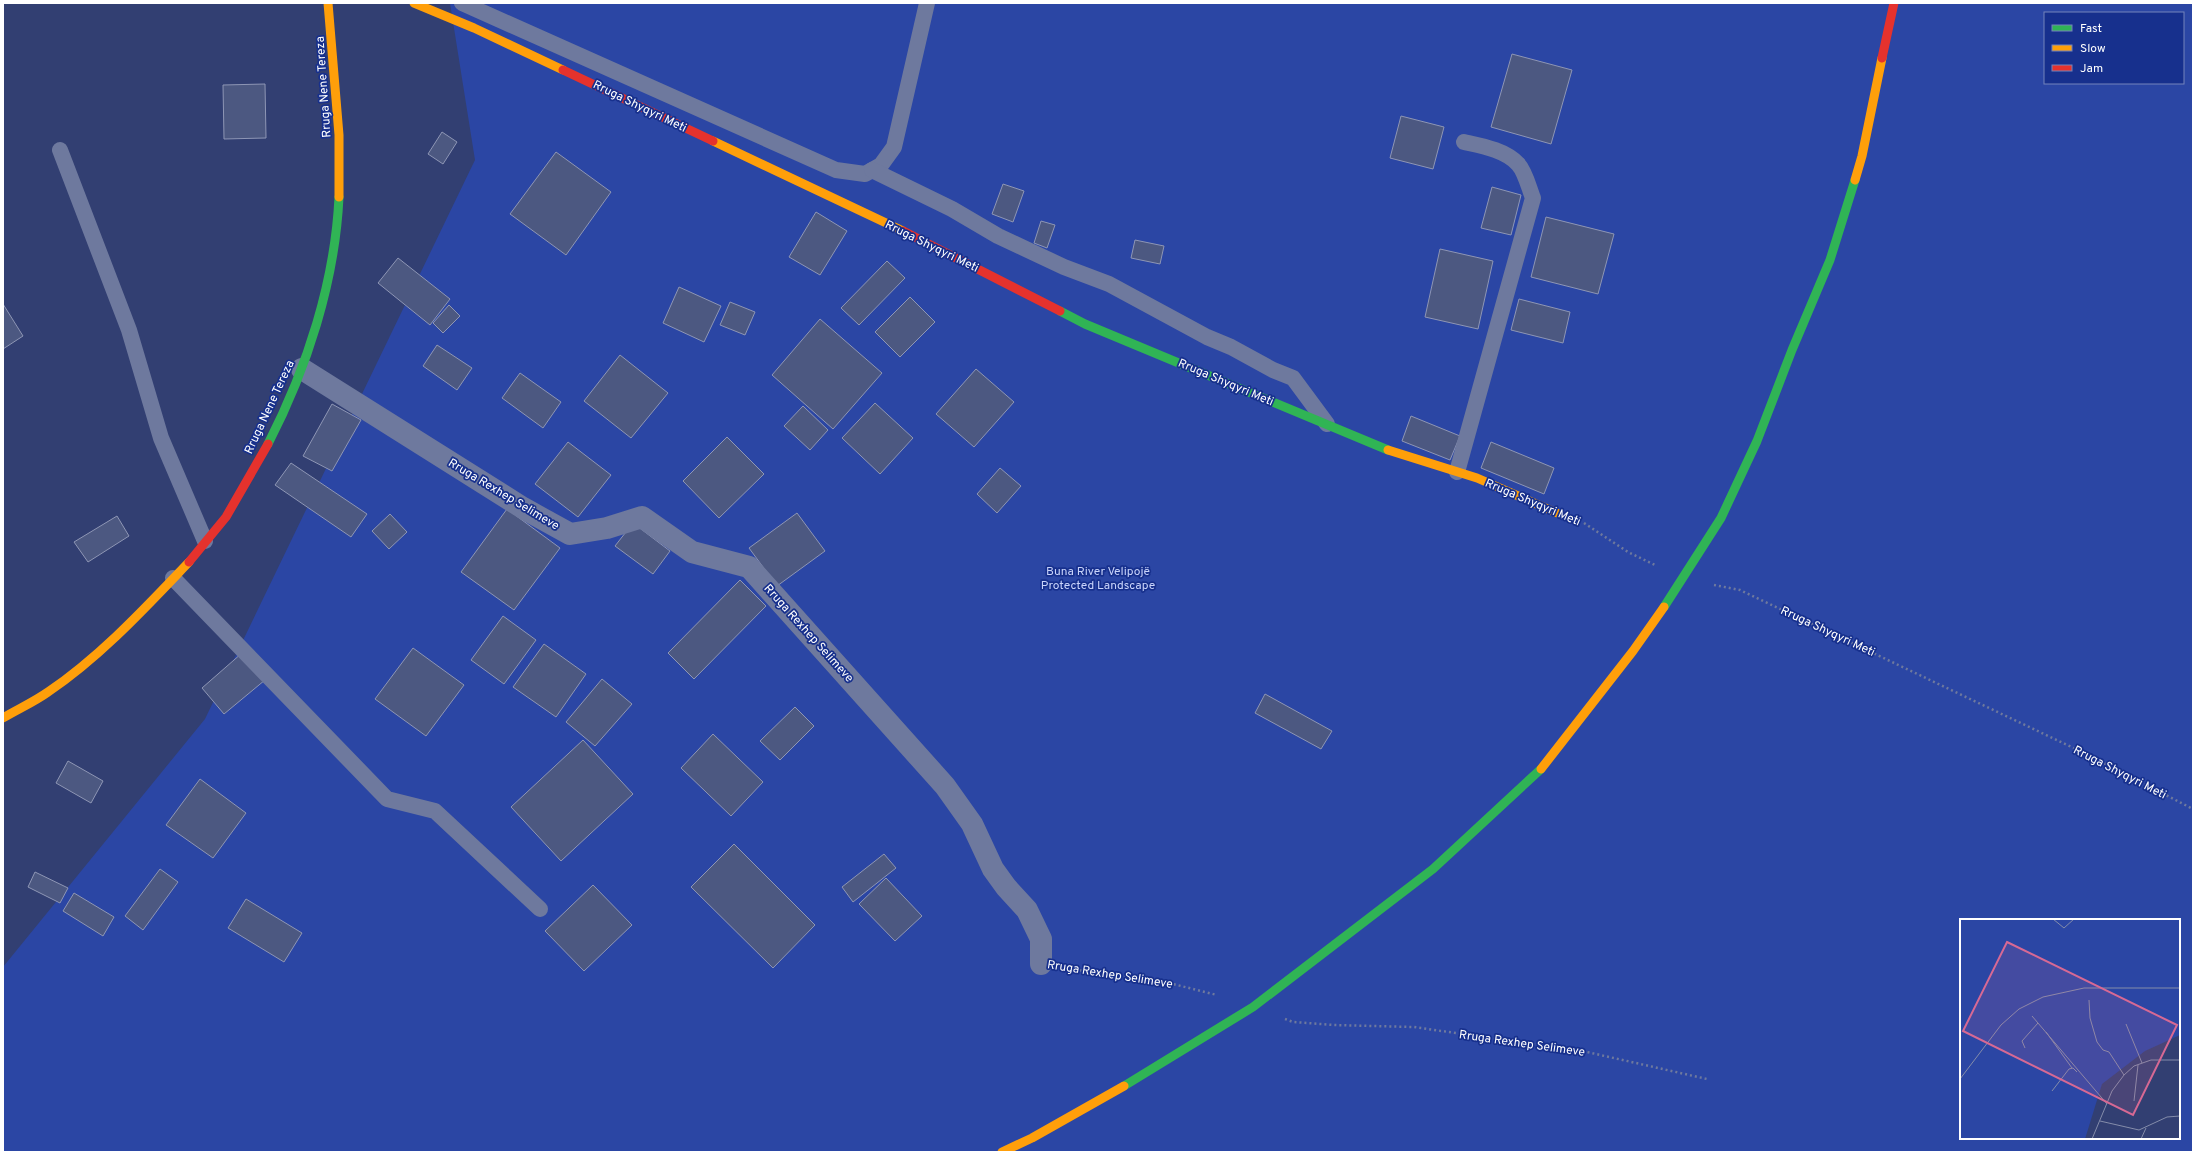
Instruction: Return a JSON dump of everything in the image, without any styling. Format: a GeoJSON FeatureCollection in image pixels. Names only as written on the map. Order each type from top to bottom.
{"type":"FeatureCollection","features":[{"type":"Feature","properties":{"kind":"street","name":"Rruga Nene Tereza"},"geometry":{"type":"LineString","coordinates":[[3,718],[53,690],[91,659],[188,563],[233,506],[271,436],[302,369],[329,278],[338,214],[339,140],[328,3]]}},
{"type":"Feature","properties":{"kind":"street","name":"Rruga Shyqyri Meti"},"geometry":{"type":"LineString","coordinates":[[414,3],[474,28],[945,251],[1085,324],[1388,450],[1477,478],[1557,513]]}},
{"type":"Feature","properties":{"kind":"street"},"geometry":{"type":"LineString","coordinates":[[1002,1152],[1032,1138],[1156,1068],[1253,1007],[1432,870],[1544,767],[1633,651],[1684,578],[1721,518],[1757,441],[1792,350],[1830,260],[1862,156],[1894,3]]}},
{"type":"Feature","properties":{"kind":"street","name":"Rruga Rexhep Selimeve"},"geometry":{"type":"LineString","coordinates":[[302,369],[523,508],[570,534],[607,528],[642,517],[692,552],[749,567],[945,786],[972,824],[994,869],[1027,910],[1041,940],[1041,964]]}},
{"type":"Feature","properties":{"kind":"lane"},"geometry":{"type":"LineString","coordinates":[[462,3],[836,170],[865,174],[881,165],[894,147],[928,3]]}},
{"type":"Feature","properties":{"kind":"lane"},"geometry":{"type":"LineString","coordinates":[[1457,472],[1533,198],[1519,164],[1505,155],[1485,146],[1464,142]]}},
{"type":"Feature","properties":{"kind":"lane"},"geometry":{"type":"LineString","coordinates":[[60,150],[129,330],[161,438],[205,541]]}},
{"type":"Feature","properties":{"kind":"lane"},"geometry":{"type":"LineString","coordinates":[[872,170],[952,210],[998,236],[1064,268],[1109,284],[1207,337],[1231,347],[1273,370],[1293,378],[1327,424]]}},
{"type":"Feature","properties":{"kind":"lane"},"geometry":{"type":"LineString","coordinates":[[173,578],[387,799],[435,811],[540,909]]}},
{"type":"Feature","properties":{"kind":"path","name":"Rruga Shyqyri Meti"},"geometry":{"type":"LineString","coordinates":[[1557,513],[1590,525],[1628,552],[1684,578],[1740,590],[2082,752],[2193,809]]}},
{"type":"Feature","properties":{"kind":"path","name":"Rruga Rexhep Selimeve"},"geometry":{"type":"LineString","coordinates":[[1041,964],[1153,979],[1219,995]]}},
{"type":"Feature","properties":{"kind":"path","name":"Rruga Rexhep Selimeve"},"geometry":{"type":"LineString","coordinates":[[1334,1025],[1414,1027],[1587,1052],[1707,1079]]}},
{"type":"Feature","properties":{"kind":"green space","name":"Buna River Velipojë Protected Landscape"},"geometry":{"type":"Polygon","coordinates":[[[450,3],[2193,3],[2193,1152],[3,1152],[3,967],[205,719],[475,160],[450,3]]]}},
{"type":"Feature","properties":{"kind":"building"},"geometry":{"type":"Polygon","coordinates":[[[1512,54],[1572,70],[1551,144],[1491,127],[1512,54]]]}},
{"type":"Feature","properties":{"kind":"building"},"geometry":{"type":"Polygon","coordinates":[[[265,84],[266,138],[224,139],[223,85],[265,84]]]}},
{"type":"Feature","properties":{"kind":"building"},"geometry":{"type":"Polygon","coordinates":[[[1401,116],[1444,127],[1433,169],[1390,158],[1401,116]]]}},
{"type":"Feature","properties":{"kind":"building"},"geometry":{"type":"Polygon","coordinates":[[[442,132],[457,142],[443,164],[428,154],[442,132]]]}},
{"type":"Feature","properties":{"kind":"building"},"geometry":{"type":"Polygon","coordinates":[[[556,152],[611,192],[566,255],[510,214],[556,152]]]}},
{"type":"Feature","properties":{"kind":"building"},"geometry":{"type":"Polygon","coordinates":[[[1003,184],[1024,191],[1013,222],[992,214],[1003,184]]]}},
{"type":"Feature","properties":{"kind":"building"},"geometry":{"type":"Polygon","coordinates":[[[1492,187],[1521,195],[1511,235],[1481,228],[1492,187]]]}},
{"type":"Feature","properties":{"kind":"building"},"geometry":{"type":"Polygon","coordinates":[[[816,212],[847,231],[820,275],[789,257],[816,212]]]}},
{"type":"Feature","properties":{"kind":"building"},"geometry":{"type":"Polygon","coordinates":[[[1546,217],[1614,234],[1598,294],[1531,277],[1546,217]]]}},
{"type":"Feature","properties":{"kind":"building"},"geometry":{"type":"Polygon","coordinates":[[[1041,221],[1055,225],[1047,248],[1034,243],[1041,221]]]}},
{"type":"Feature","properties":{"kind":"building"},"geometry":{"type":"Polygon","coordinates":[[[1135,240],[1164,246],[1160,264],[1131,258],[1135,240]]]}},
{"type":"Feature","properties":{"kind":"building"},"geometry":{"type":"Polygon","coordinates":[[[1440,249],[1493,261],[1478,329],[1425,317],[1440,249]]]}},
{"type":"Feature","properties":{"kind":"building"},"geometry":{"type":"Polygon","coordinates":[[[398,258],[450,299],[430,325],[378,283],[398,258]]]}},
{"type":"Feature","properties":{"kind":"building"},"geometry":{"type":"Polygon","coordinates":[[[887,261],[905,278],[859,325],[841,308],[887,261]]]}},
{"type":"Feature","properties":{"kind":"building"},"geometry":{"type":"Polygon","coordinates":[[[679,287],[721,306],[704,342],[663,323],[679,287]]]}},
{"type":"Feature","properties":{"kind":"building"},"geometry":{"type":"Polygon","coordinates":[[[910,297],[935,322],[900,357],[875,332],[910,297]]]}},
{"type":"Feature","properties":{"kind":"building"},"geometry":{"type":"Polygon","coordinates":[[[1519,299],[1570,312],[1563,343],[1511,330],[1519,299]]]}},
{"type":"Feature","properties":{"kind":"building"},"geometry":{"type":"Polygon","coordinates":[[[730,302],[755,312],[745,335],[720,325],[730,302]]]}},
{"type":"Feature","properties":{"kind":"building"},"geometry":{"type":"Polygon","coordinates":[[[3,304],[23,336],[3,349],[3,304]]]}},
{"type":"Feature","properties":{"kind":"building"},"geometry":{"type":"Polygon","coordinates":[[[449,305],[460,316],[443,333],[433,323],[449,305]]]}},
{"type":"Feature","properties":{"kind":"building"},"geometry":{"type":"Polygon","coordinates":[[[820,319],[882,373],[833,429],[772,375],[820,319]]]}},
{"type":"Feature","properties":{"kind":"building"},"geometry":{"type":"Polygon","coordinates":[[[437,345],[472,368],[457,390],[423,366],[437,345]]]}},
{"type":"Feature","properties":{"kind":"building"},"geometry":{"type":"Polygon","coordinates":[[[620,355],[668,393],[631,438],[584,401],[620,355]]]}},
{"type":"Feature","properties":{"kind":"building"},"geometry":{"type":"Polygon","coordinates":[[[976,369],[1014,402],[974,447],[936,414],[976,369]]]}},
{"type":"Feature","properties":{"kind":"building"},"geometry":{"type":"Polygon","coordinates":[[[520,373],[561,402],[543,428],[502,398],[520,373]]]}},
{"type":"Feature","properties":{"kind":"building"},"geometry":{"type":"Polygon","coordinates":[[[875,403],[913,438],[880,474],[842,438],[875,403]]]}},
{"type":"Feature","properties":{"kind":"building"},"geometry":{"type":"Polygon","coordinates":[[[332,404],[361,420],[332,471],[303,456],[332,404]]]}},
{"type":"Feature","properties":{"kind":"building"},"geometry":{"type":"Polygon","coordinates":[[[803,406],[828,430],[810,450],[784,426],[803,406]]]}},
{"type":"Feature","properties":{"kind":"building"},"geometry":{"type":"Polygon","coordinates":[[[1411,416],[1460,436],[1450,460],[1402,441],[1411,416]]]}},
{"type":"Feature","properties":{"kind":"building"},"geometry":{"type":"Polygon","coordinates":[[[727,437],[764,474],[719,518],[683,481],[727,437]]]}},
{"type":"Feature","properties":{"kind":"building"},"geometry":{"type":"Polygon","coordinates":[[[568,442],[611,475],[578,517],[535,484],[568,442]]]}},
{"type":"Feature","properties":{"kind":"building"},"geometry":{"type":"Polygon","coordinates":[[[1491,442],[1554,468],[1544,494],[1481,468],[1491,442]]]}},
{"type":"Feature","properties":{"kind":"building"},"geometry":{"type":"Polygon","coordinates":[[[291,463],[367,514],[351,537],[275,485],[291,463]]]}},
{"type":"Feature","properties":{"kind":"building"},"geometry":{"type":"Polygon","coordinates":[[[1000,468],[1021,486],[997,513],[977,494],[1000,468]]]}},
{"type":"Feature","properties":{"kind":"building"},"geometry":{"type":"Polygon","coordinates":[[[507,509],[560,548],[514,610],[461,572],[507,509]]]}},
{"type":"Feature","properties":{"kind":"building"},"geometry":{"type":"Polygon","coordinates":[[[797,513],[825,551],[777,586],[749,548],[797,513]]]}},
{"type":"Feature","properties":{"kind":"building"},"geometry":{"type":"Polygon","coordinates":[[[390,514],[407,532],[389,549],[372,531],[390,514]]]}},
{"type":"Feature","properties":{"kind":"building"},"geometry":{"type":"Polygon","coordinates":[[[117,516],[129,536],[88,562],[74,542],[117,516]]]}},
{"type":"Feature","properties":{"kind":"building"},"geometry":{"type":"Polygon","coordinates":[[[633,523],[670,551],[653,574],[615,546],[633,523]]]}},
{"type":"Feature","properties":{"kind":"building"},"geometry":{"type":"Polygon","coordinates":[[[740,580],[766,606],[694,679],[668,653],[740,580]]]}},
{"type":"Feature","properties":{"kind":"building"},"geometry":{"type":"Polygon","coordinates":[[[503,616],[536,640],[504,684],[471,660],[503,616]]]}},
{"type":"Feature","properties":{"kind":"building"},"geometry":{"type":"Polygon","coordinates":[[[544,644],[586,674],[556,717],[513,687],[544,644]]]}},
{"type":"Feature","properties":{"kind":"building"},"geometry":{"type":"Polygon","coordinates":[[[413,648],[464,685],[426,736],[375,699],[413,648]]]}},
{"type":"Feature","properties":{"kind":"building"},"geometry":{"type":"Polygon","coordinates":[[[242,653],[265,680],[224,714],[202,688],[242,653]]]}},
{"type":"Feature","properties":{"kind":"building"},"geometry":{"type":"Polygon","coordinates":[[[602,679],[632,704],[595,746],[566,722],[602,679]]]}},
{"type":"Feature","properties":{"kind":"building"},"geometry":{"type":"Polygon","coordinates":[[[1265,694],[1332,731],[1321,749],[1255,713],[1265,694]]]}},
{"type":"Feature","properties":{"kind":"building"},"geometry":{"type":"Polygon","coordinates":[[[795,707],[814,726],[780,760],[760,741],[795,707]]]}},
{"type":"Feature","properties":{"kind":"building"},"geometry":{"type":"Polygon","coordinates":[[[713,734],[763,782],[731,816],[681,768],[713,734]]]}},
{"type":"Feature","properties":{"kind":"building"},"geometry":{"type":"Polygon","coordinates":[[[583,740],[633,794],[561,861],[511,807],[583,740]]]}},
{"type":"Feature","properties":{"kind":"building"},"geometry":{"type":"Polygon","coordinates":[[[68,761],[103,781],[91,803],[56,783],[68,761]]]}},
{"type":"Feature","properties":{"kind":"building"},"geometry":{"type":"Polygon","coordinates":[[[200,779],[246,813],[213,858],[166,825],[200,779]]]}},
{"type":"Feature","properties":{"kind":"building"},"geometry":{"type":"Polygon","coordinates":[[[734,844],[815,925],[773,968],[691,887],[734,844]]]}},
{"type":"Feature","properties":{"kind":"building"},"geometry":{"type":"Polygon","coordinates":[[[884,854],[896,868],[853,902],[842,887],[884,854]]]}},
{"type":"Feature","properties":{"kind":"building"},"geometry":{"type":"Polygon","coordinates":[[[160,869],[178,882],[143,930],[125,916],[160,869]]]}},
{"type":"Feature","properties":{"kind":"building"},"geometry":{"type":"Polygon","coordinates":[[[35,872],[68,888],[60,903],[28,887],[35,872]]]}},
{"type":"Feature","properties":{"kind":"building"},"geometry":{"type":"Polygon","coordinates":[[[886,878],[922,916],[895,941],[859,904],[886,878]]]}},
{"type":"Feature","properties":{"kind":"building"},"geometry":{"type":"Polygon","coordinates":[[[593,885],[632,925],[584,971],[545,931],[593,885]]]}},
{"type":"Feature","properties":{"kind":"building"},"geometry":{"type":"Polygon","coordinates":[[[74,893],[114,917],[103,936],[63,911],[74,893]]]}},
{"type":"Feature","properties":{"kind":"building"},"geometry":{"type":"Polygon","coordinates":[[[246,899],[302,933],[284,962],[228,928],[246,899]]]}},
{"type":"Feature","properties":{"kind":"traffic: fast"},"geometry":{"type":"LineString","coordinates":[[1664,607],[1721,518],[1757,441],[1792,350],[1830,260],[1855,180]]}},
{"type":"Feature","properties":{"kind":"traffic: fast"},"geometry":{"type":"LineString","coordinates":[[268,444],[295,385],[317,324],[332,261],[339,197]]}},
{"type":"Feature","properties":{"kind":"traffic: fast"},"geometry":{"type":"LineString","coordinates":[[1060,311],[1085,324],[1388,450]]}},
{"type":"Feature","properties":{"kind":"traffic: fast"},"geometry":{"type":"LineString","coordinates":[[1124,1086],[1253,1007],[1433,869],[1541,769]]}},
{"type":"Feature","properties":{"kind":"traffic: slow"},"geometry":{"type":"LineString","coordinates":[[328,3],[339,135],[339,197]]}},
{"type":"Feature","properties":{"kind":"traffic: slow"},"geometry":{"type":"LineString","coordinates":[[414,3],[474,28],[563,70]]}},
{"type":"Feature","properties":{"kind":"traffic: slow"},"geometry":{"type":"LineString","coordinates":[[1855,180],[1862,156],[1882,58]]}},
{"type":"Feature","properties":{"kind":"traffic: slow"},"geometry":{"type":"LineString","coordinates":[[713,141],[903,231]]}},
{"type":"Feature","properties":{"kind":"traffic: slow"},"geometry":{"type":"LineString","coordinates":[[1388,450],[1477,478],[1557,513]]}},
{"type":"Feature","properties":{"kind":"traffic: slow"},"geometry":{"type":"LineString","coordinates":[[3,718],[43,696],[86,663],[122,631],[189,562]]}},
{"type":"Feature","properties":{"kind":"traffic: slow"},"geometry":{"type":"LineString","coordinates":[[1541,769],[1633,651],[1664,607]]}},
{"type":"Feature","properties":{"kind":"traffic: slow"},"geometry":{"type":"LineString","coordinates":[[1002,1152],[1032,1138],[1124,1086]]}},
{"type":"Feature","properties":{"kind":"traffic: jam"},"geometry":{"type":"LineString","coordinates":[[1882,58],[1894,3]]}},
{"type":"Feature","properties":{"kind":"traffic: jam"},"geometry":{"type":"LineString","coordinates":[[563,70],[713,141]]}},
{"type":"Feature","properties":{"kind":"traffic: jam"},"geometry":{"type":"LineString","coordinates":[[903,231],[1060,311]]}},
{"type":"Feature","properties":{"kind":"traffic: jam"},"geometry":{"type":"LineString","coordinates":[[189,562],[226,517],[268,444]]}}]}
